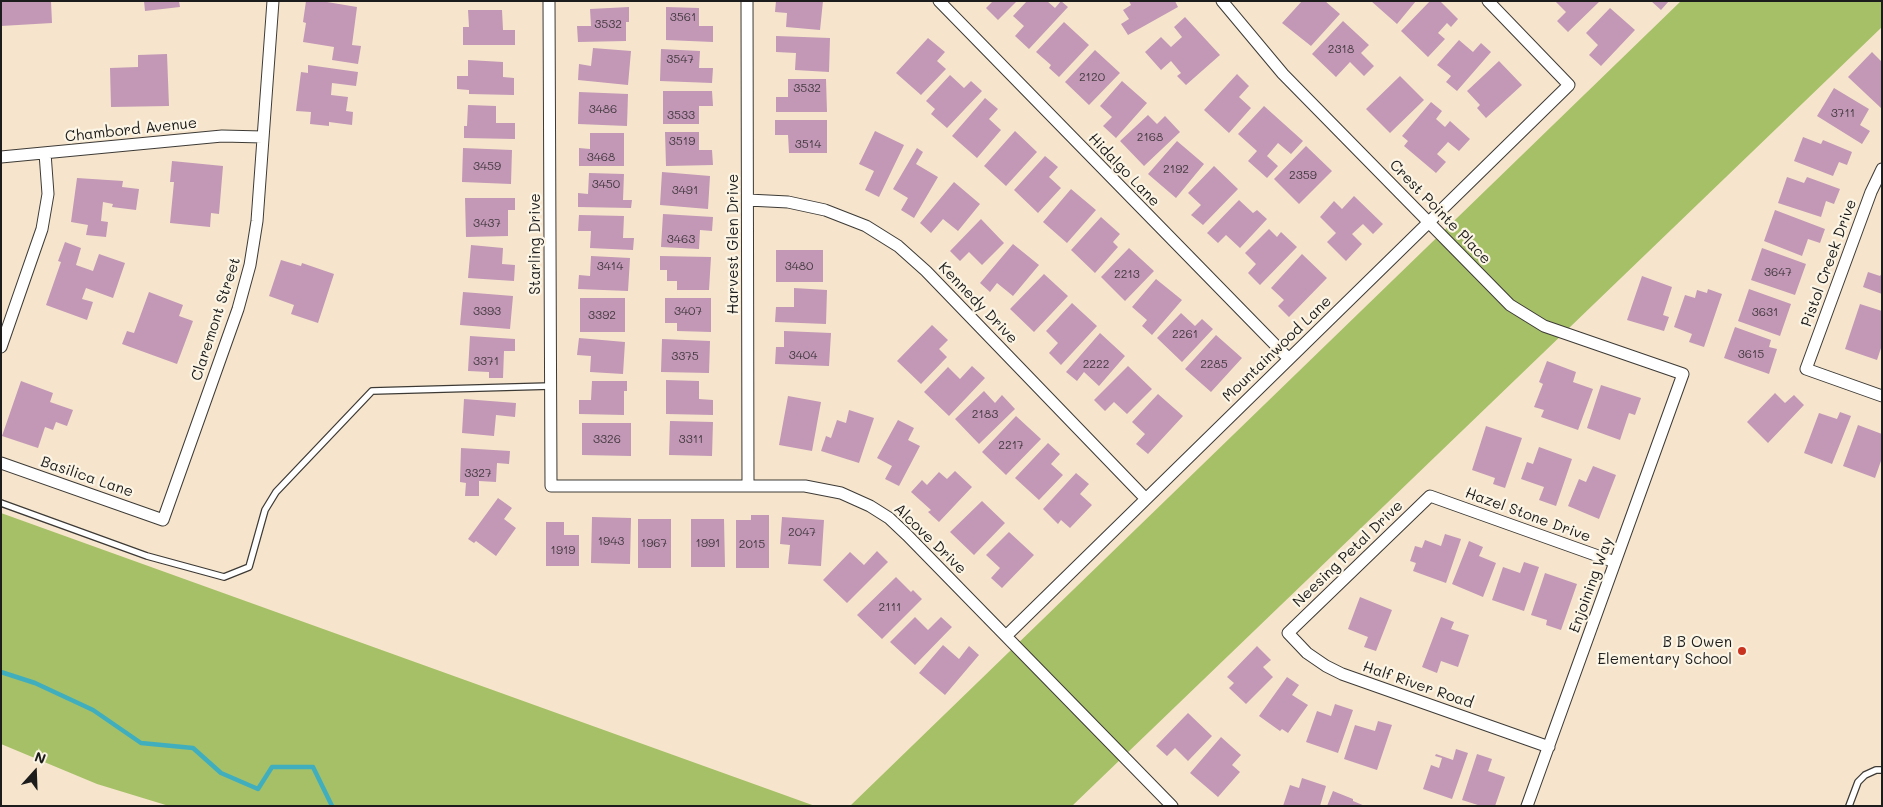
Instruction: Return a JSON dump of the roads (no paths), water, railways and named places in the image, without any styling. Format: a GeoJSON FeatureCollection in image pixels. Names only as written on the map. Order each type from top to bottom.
{"type":"FeatureCollection","features":[{"type":"Feature","properties":{"kind":"street","name":"Claremont Street"},"geometry":{"type":"LineString","coordinates":[[163,520],[238,310],[247,278],[256,227],[273,1]]}},
{"type":"Feature","properties":{"kind":"street","name":"Starling Drive"},"geometry":{"type":"LineString","coordinates":[[549,1],[551,486]]}},
{"type":"Feature","properties":{"kind":"street","name":"Harvest Glen Drive"},"geometry":{"type":"LineString","coordinates":[[747,1],[748,486]]}},
{"type":"Feature","properties":{"kind":"street","name":"Hidalgo Lane"},"geometry":{"type":"LineString","coordinates":[[939,1],[1288,359]]}},
{"type":"Feature","properties":{"kind":"street","name":"Crest Pointe Place"},"geometry":{"type":"LineString","coordinates":[[1222,1],[1284,74],[1510,305],[1544,326],[1683,374]]}},
{"type":"Feature","properties":{"kind":"street","name":"Mountainwood Lane"},"geometry":{"type":"LineString","coordinates":[[1006,636],[1569,84],[1488,1]]}},
{"type":"Feature","properties":{"kind":"street","name":"Chambord Avenue"},"geometry":{"type":"LineString","coordinates":[[1,157],[222,136],[263,137]]}},
{"type":"Feature","properties":{"kind":"street"},"geometry":{"type":"LineString","coordinates":[[1,347],[42,229],[48,194],[45,154]]}},
{"type":"Feature","properties":{"kind":"street","name":"Pistol Creek Drive"},"geometry":{"type":"LineString","coordinates":[[1882,169],[1871,192],[1806,369],[1882,396]]}},
{"type":"Feature","properties":{"kind":"street","name":"Kennedy Drive"},"geometry":{"type":"LineString","coordinates":[[748,200],[788,202],[825,210],[860,223],[898,246],[926,271],[1146,499]]}},
{"type":"Feature","properties":{"kind":"street","name":"Enjoining Way"},"geometry":{"type":"LineString","coordinates":[[1527,806],[1683,374]]}},
{"type":"Feature","properties":{"kind":"street","name":"Basilica Lane"},"geometry":{"type":"LineString","coordinates":[[1,463],[163,520]]}},
{"type":"Feature","properties":{"kind":"street","name":"Alcove Drive"},"geometry":{"type":"LineString","coordinates":[[551,486],[816,488],[841,493],[872,507],[902,529],[1172,806]]}},
{"type":"Feature","properties":{"kind":"street","name":"Hazel Stone Drive"},"geometry":{"type":"LineString","coordinates":[[1430,496],[1615,562]]}},
{"type":"Feature","properties":{"kind":"street","name":"Neesing Petal Drive"},"geometry":{"type":"LineString","coordinates":[[1288,633],[1430,496]]}},
{"type":"Feature","properties":{"kind":"street","name":"Half River Road"},"geometry":{"type":"LineString","coordinates":[[1288,633],[1307,653],[1342,674],[1548,747]]}},
{"type":"Feature","properties":{"kind":"lane"},"geometry":{"type":"LineString","coordinates":[[1,503],[147,556],[224,577],[249,567],[265,510],[276,492],[372,391],[550,386]]}},
{"type":"Feature","properties":{"kind":"lane"},"geometry":{"type":"LineString","coordinates":[[1849,806],[1858,782],[1865,775],[1876,770],[1882,770]]}},
{"type":"Feature","properties":{"kind":"waterway"},"geometry":{"type":"LineString","coordinates":[[1,672],[35,683],[93,710],[141,743],[193,748],[221,773],[258,789],[272,767],[313,767],[332,806]]}},
{"type":"Feature","properties":{"kind":"place","name":"B B Owen Elementary School"},"geometry":{"type":"Point","coordinates":[1742,651]}}]}
